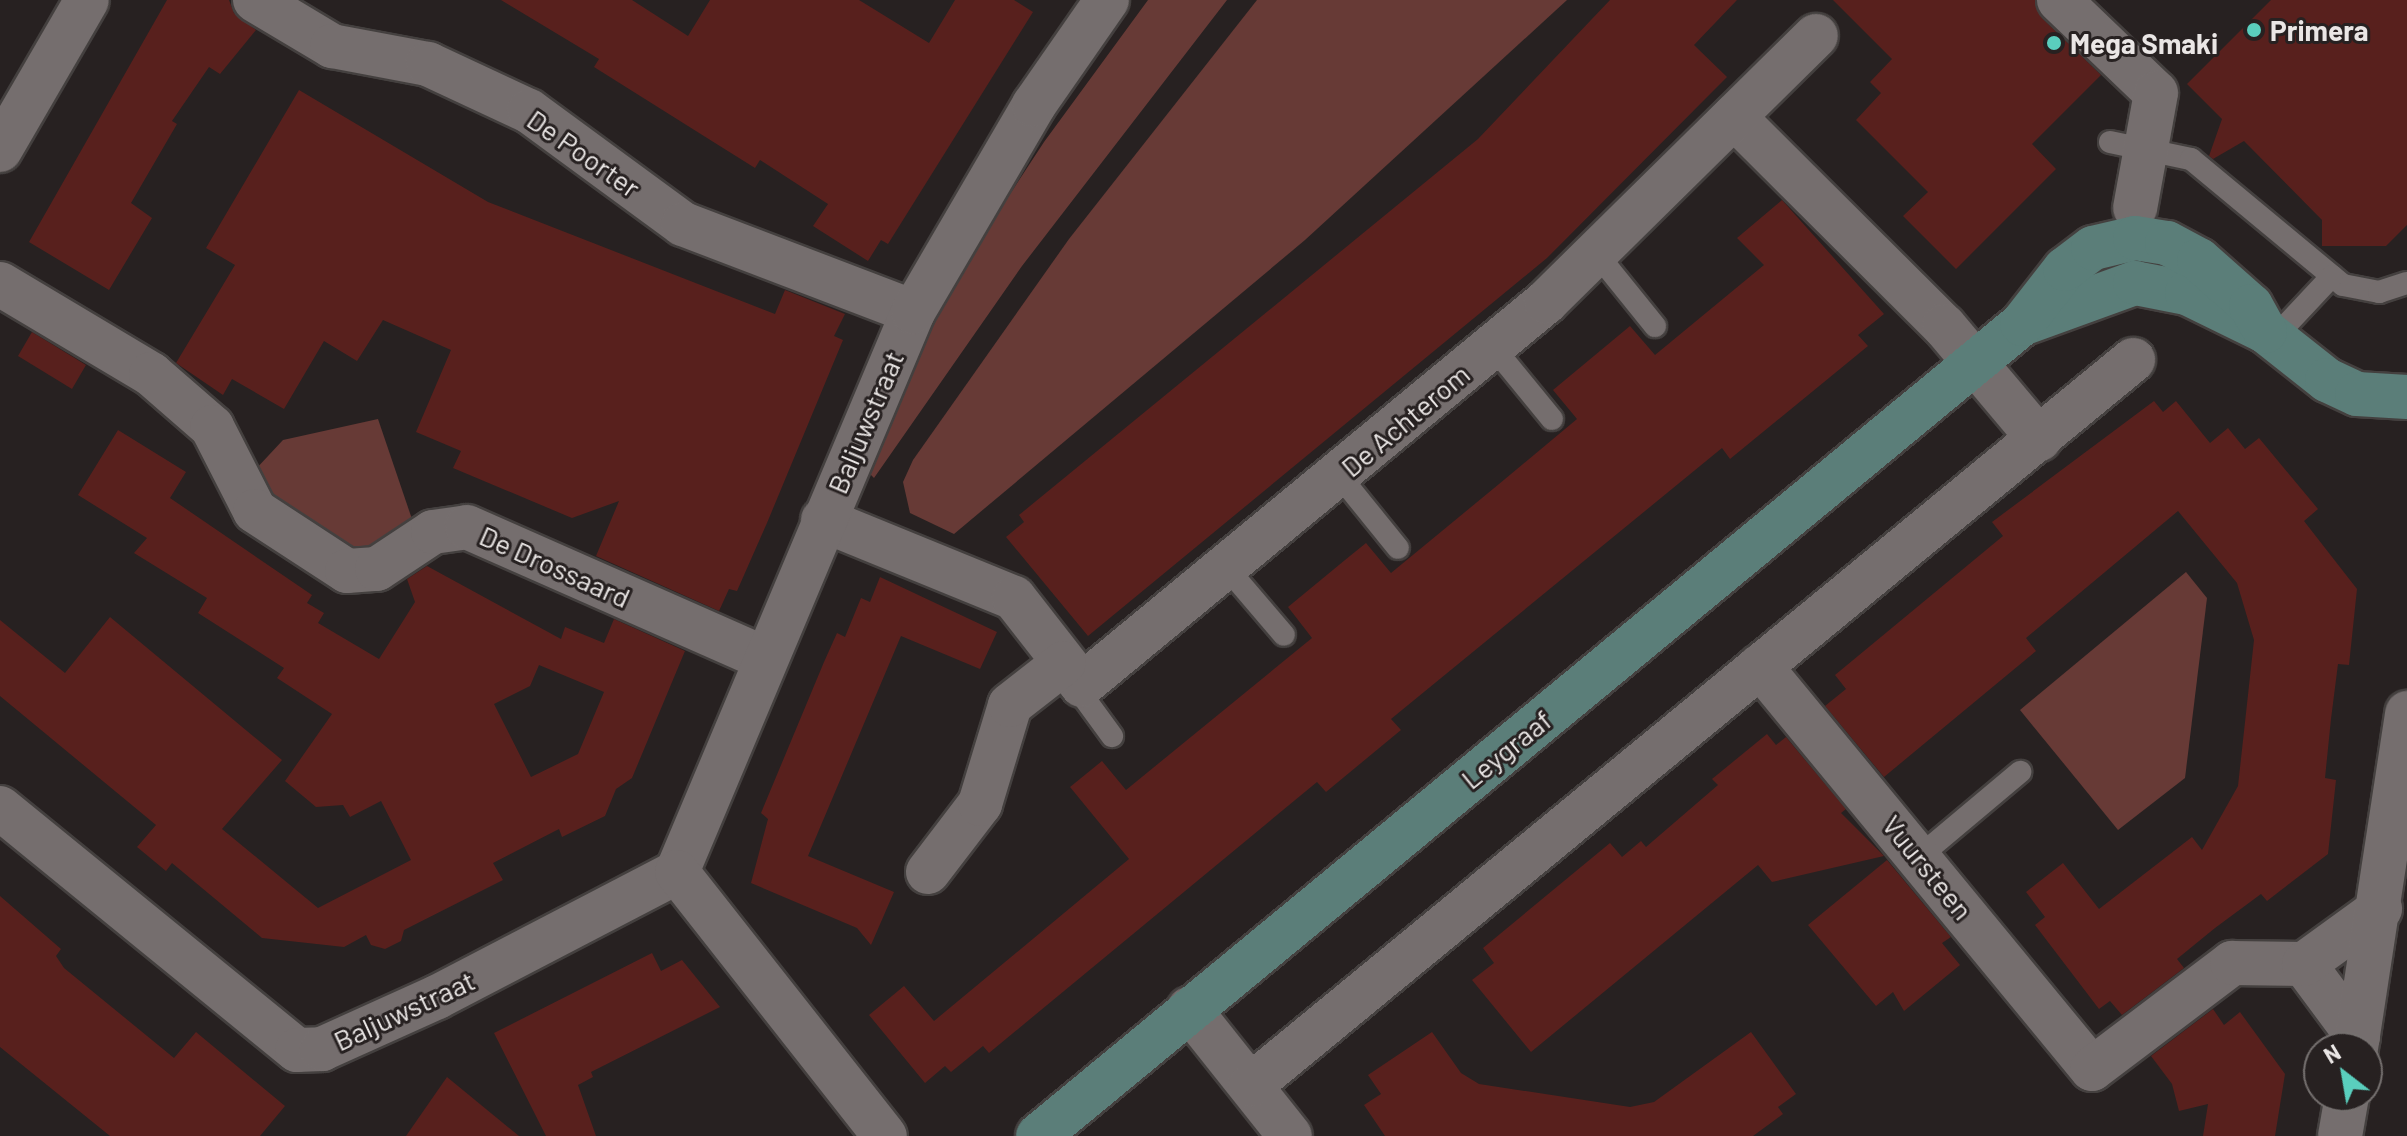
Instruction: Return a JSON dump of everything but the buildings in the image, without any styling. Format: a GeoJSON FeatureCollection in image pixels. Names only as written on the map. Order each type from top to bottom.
{"type":"FeatureCollection","features":[{"type":"Feature","properties":{"kind":"street"},"geometry":{"type":"LineString","coordinates":[[0,150],[87,0]]}},
{"type":"Feature","properties":{"kind":"street","name":"De Poorter"},"geometry":{"type":"LineString","coordinates":[[255,0],[332,46],[428,64],[529,111],[683,224],[913,312]]}},
{"type":"Feature","properties":{"kind":"street"},"geometry":{"type":"LineString","coordinates":[[2059,0],[2156,93],[2129,144],[2135,208]]}},
{"type":"Feature","properties":{"kind":"street","name":"Baljuwstraat"},"geometry":{"type":"LineString","coordinates":[[0,808],[297,1050],[322,1049],[437,997],[677,872],[764,658],[913,312],[1034,105],[1104,1]]}},
{"type":"Feature","properties":{"kind":"street","name":"De Achterom"},"geometry":{"type":"LineString","coordinates":[[928,872],[980,804],[1010,705],[1073,674],[1226,567],[1493,347],[1596,253],[1816,36]]}},
{"type":"Feature","properties":{"kind":"street"},"geometry":{"type":"LineString","coordinates":[[1734,117],[1975,363],[2039,439]]}},
{"type":"Feature","properties":{"kind":"street","name":"Leygraaf"},"geometry":{"type":"LineString","coordinates":[[1038,1136],[2022,324],[2065,269],[2093,248],[2135,238],[2167,243],[2199,260],[2251,306],[2270,335],[2327,380],[2357,394],[2407,397]]}},
{"type":"Feature","properties":{"kind":"street","name":"De Drossaard"},"geometry":{"type":"LineString","coordinates":[[0,284],[151,374],[212,427],[255,511],[354,588],[433,532],[467,527],[764,658]]}},
{"type":"Feature","properties":{"kind":"street"},"geometry":{"type":"LineString","coordinates":[[1251,1085],[2133,360]]}},
{"type":"Feature","properties":{"kind":"street"},"geometry":{"type":"LineString","coordinates":[[823,520],[1014,598],[1073,674]]}},
{"type":"Feature","properties":{"kind":"street","name":"Vuursteen"},"geometry":{"type":"LineString","coordinates":[[1760,666],[1920,856],[2092,1069],[2232,963],[2304,964]]}},
{"type":"Feature","properties":{"kind":"street"},"geometry":{"type":"LineString","coordinates":[[2359,1032],[2380,909],[2407,713]]}},
{"type":"Feature","properties":{"kind":"street"},"geometry":{"type":"LineString","coordinates":[[677,872],[885,1136]]}},
{"type":"Feature","properties":{"kind":"street"},"geometry":{"type":"LineString","coordinates":[[2350,1032],[2304,964],[2380,909]]}},
{"type":"Feature","properties":{"kind":"street"},"geometry":{"type":"LineString","coordinates":[[1189,1009],[1290,1136]]}},
{"type":"Feature","properties":{"kind":"street"},"geometry":{"type":"LineString","coordinates":[[2340,1136],[2344,1112]]}},
{"type":"Feature","properties":{"kind":"lane"},"geometry":{"type":"LineString","coordinates":[[2129,144],[2191,159],[2343,285],[2379,292],[2407,283]]}},
{"type":"Feature","properties":{"kind":"lane"},"geometry":{"type":"LineString","coordinates":[[1596,253],[1655,326]]}},
{"type":"Feature","properties":{"kind":"lane"},"geometry":{"type":"LineString","coordinates":[[2270,335],[2332,276]]}},
{"type":"Feature","properties":{"kind":"lane"},"geometry":{"type":"LineString","coordinates":[[1493,347],[1552,419]]}},
{"type":"Feature","properties":{"kind":"lane"},"geometry":{"type":"LineString","coordinates":[[1338,474],[1398,548]]}},
{"type":"Feature","properties":{"kind":"lane"},"geometry":{"type":"LineString","coordinates":[[1226,567],[1284,635]]}},
{"type":"Feature","properties":{"kind":"lane"},"geometry":{"type":"LineString","coordinates":[[1073,674],[1082,695],[1112,736]]}},
{"type":"Feature","properties":{"kind":"lane"},"geometry":{"type":"LineString","coordinates":[[1920,856],[2020,772]]}},
{"type":"Feature","properties":{"kind":"shaded area"},"geometry":{"type":"Polygon","coordinates":[[[1148,0],[1227,0],[1022,266],[874,478],[870,474],[925,336],[961,269],[1044,142],[1148,0]]]}},
{"type":"Feature","properties":{"kind":"shaded area"},"geometry":{"type":"Polygon","coordinates":[[[1257,0],[1567,0],[1305,240],[954,534],[910,513],[903,482],[913,460],[1069,239],[1257,0]]]}},
{"type":"Feature","properties":{"kind":"shaded area"},"geometry":{"type":"Polygon","coordinates":[[[378,419],[414,525],[351,557],[268,501],[254,471],[283,440],[378,419]]]}},
{"type":"Feature","properties":{"kind":"shaded area"},"geometry":{"type":"Polygon","coordinates":[[[2186,572],[2207,598],[2185,778],[2118,830],[2020,710],[2186,572]]]}},
{"type":"Feature","properties":{"kind":"place","name":"Primera"},"geometry":{"type":"Point","coordinates":[2254,30]}},
{"type":"Feature","properties":{"kind":"place","name":"Mega Smaki"},"geometry":{"type":"Point","coordinates":[2054,43]}}]}
